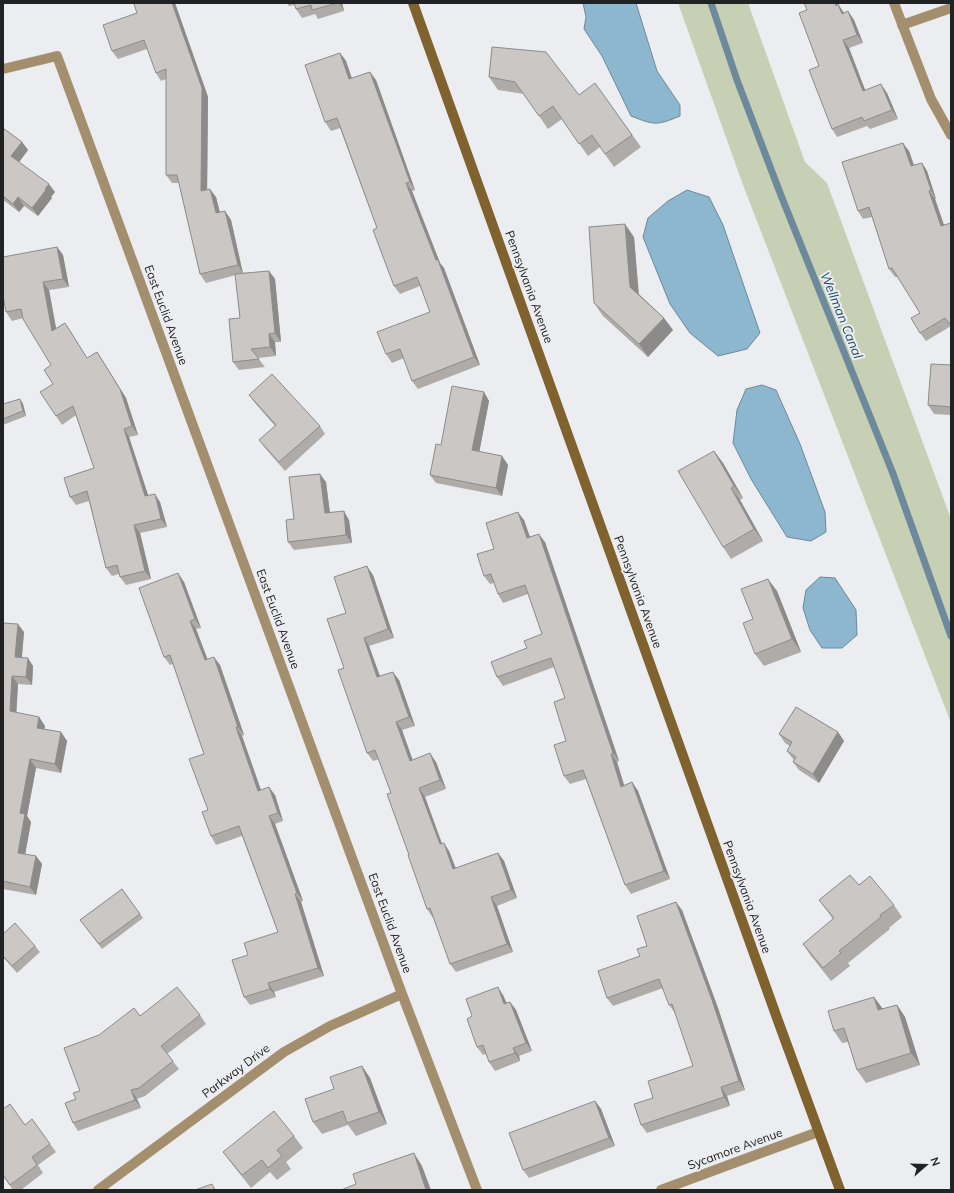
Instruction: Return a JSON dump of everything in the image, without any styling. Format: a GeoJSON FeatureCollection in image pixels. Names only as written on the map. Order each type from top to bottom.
{"type":"FeatureCollection","features":[{"type":"Feature","properties":{"kind":"street","name":"Pennsylvania Avenue"},"geometry":{"type":"LineString","coordinates":[[413,3],[840,1190]]}},
{"type":"Feature","properties":{"kind":"street"},"geometry":{"type":"LineString","coordinates":[[894,3],[932,99],[951,135]]}},
{"type":"Feature","properties":{"kind":"street"},"geometry":{"type":"LineString","coordinates":[[902,25],[951,8]]}},
{"type":"Feature","properties":{"kind":"street","name":"East Euclid Avenue"},"geometry":{"type":"LineString","coordinates":[[3,69],[57,56],[402,994],[477,1190]]}},
{"type":"Feature","properties":{"kind":"street","name":"Parkway Drive"},"geometry":{"type":"LineString","coordinates":[[98,1190],[284,1052],[330,1026],[402,994]]}},
{"type":"Feature","properties":{"kind":"street","name":"Sycamore Avenue"},"geometry":{"type":"LineString","coordinates":[[661,1190],[818,1132]]}},
{"type":"Feature","properties":{"kind":"green space"},"geometry":{"type":"Polygon","coordinates":[[[678,3],[748,3],[805,162],[827,183],[951,519],[951,723],[743,185],[678,3]]]}},
{"type":"Feature","properties":{"kind":"water"},"geometry":{"type":"Polygon","coordinates":[[[583,3],[636,3],[657,71],[680,105],[680,116],[660,123],[650,123],[631,116],[602,56],[584,29],[586,17],[583,3]]]}},
{"type":"Feature","properties":{"kind":"water"},"geometry":{"type":"Polygon","coordinates":[[[687,190],[709,197],[723,225],[760,333],[747,349],[718,356],[690,333],[670,304],[643,237],[648,218],[668,201],[687,190]]]}},
{"type":"Feature","properties":{"kind":"water"},"geometry":{"type":"Polygon","coordinates":[[[762,385],[776,390],[800,444],[825,512],[826,532],[811,541],[787,537],[751,479],[733,443],[737,410],[746,389],[762,385]]]}},
{"type":"Feature","properties":{"kind":"water"},"geometry":{"type":"Polygon","coordinates":[[[820,577],[835,578],[856,610],[857,635],[842,648],[822,648],[810,630],[803,608],[806,590],[820,577]]]}},
{"type":"Feature","properties":{"kind":"building"},"geometry":{"type":"Polygon","coordinates":[[[172,3],[202,88],[201,191],[210,189],[216,213],[225,211],[238,265],[200,274],[177,175],[166,175],[166,69],[156,73],[144,40],[112,51],[103,25],[137,13],[134,4],[172,3]]]}},
{"type":"Feature","properties":{"kind":"building"},"geometry":{"type":"Polygon","coordinates":[[[294,3],[338,3],[312,10],[311,5],[296,9],[294,3]]]}},
{"type":"Feature","properties":{"kind":"building"},"geometry":{"type":"Polygon","coordinates":[[[804,3],[835,3],[836,6],[838,4],[842,14],[848,11],[857,35],[843,40],[863,91],[881,84],[892,110],[864,121],[862,117],[832,129],[809,70],[819,66],[799,13],[807,10],[804,3]]]}},
{"type":"Feature","properties":{"kind":"building"},"geometry":{"type":"Polygon","coordinates":[[[492,47],[546,52],[579,95],[595,83],[632,135],[605,154],[592,135],[579,144],[553,106],[539,116],[515,82],[489,77],[492,47]]]}},
{"type":"Feature","properties":{"kind":"building"},"geometry":{"type":"Polygon","coordinates":[[[340,53],[349,79],[370,72],[410,182],[406,183],[436,260],[438,260],[474,357],[412,381],[400,349],[386,354],[377,332],[430,312],[417,277],[394,286],[373,230],[377,228],[337,118],[325,122],[305,65],[340,53]]]}},
{"type":"Feature","properties":{"kind":"building"},"geometry":{"type":"Polygon","coordinates":[[[3,128],[22,142],[11,156],[49,184],[32,208],[18,197],[13,204],[3,196],[3,128]]]}},
{"type":"Feature","properties":{"kind":"building"},"geometry":{"type":"Polygon","coordinates":[[[903,143],[911,166],[922,163],[931,190],[929,191],[941,226],[951,223],[951,325],[945,318],[920,333],[911,318],[920,313],[892,268],[889,269],[869,207],[858,211],[842,162],[903,143]]]}},
{"type":"Feature","properties":{"kind":"building"},"geometry":{"type":"Polygon","coordinates":[[[625,224],[630,287],[664,318],[639,344],[594,303],[589,227],[625,224]]]}},
{"type":"Feature","properties":{"kind":"building"},"geometry":{"type":"Polygon","coordinates":[[[57,247],[63,279],[43,282],[52,331],[65,323],[87,358],[97,352],[120,389],[132,426],[124,429],[145,496],[155,494],[161,519],[134,525],[145,571],[120,577],[117,565],[106,568],[87,491],[70,497],[64,478],[94,468],[73,406],[56,416],[40,392],[53,384],[44,370],[51,365],[23,319],[21,309],[6,312],[3,296],[3,257],[57,247]]]}},
{"type":"Feature","properties":{"kind":"building"},"geometry":{"type":"Polygon","coordinates":[[[269,271],[275,333],[269,334],[270,347],[251,349],[259,359],[233,362],[229,319],[240,318],[235,274],[269,271]]]}},
{"type":"Feature","properties":{"kind":"building"},"geometry":{"type":"Polygon","coordinates":[[[931,364],[951,365],[951,407],[928,405],[931,364]]]}},
{"type":"Feature","properties":{"kind":"building"},"geometry":{"type":"Polygon","coordinates":[[[272,374],[320,426],[279,462],[259,440],[276,425],[249,395],[272,374]]]}},
{"type":"Feature","properties":{"kind":"building"},"geometry":{"type":"Polygon","coordinates":[[[452,386],[484,392],[472,450],[502,456],[496,488],[430,475],[436,444],[441,445],[452,386]]]}},
{"type":"Feature","properties":{"kind":"building"},"geometry":{"type":"Polygon","coordinates":[[[20,399],[23,411],[3,419],[3,404],[20,399]]]}},
{"type":"Feature","properties":{"kind":"building"},"geometry":{"type":"Polygon","coordinates":[[[714,451],[734,486],[731,488],[754,529],[723,547],[678,471],[714,451]]]}},
{"type":"Feature","properties":{"kind":"building"},"geometry":{"type":"Polygon","coordinates":[[[320,474],[325,513],[344,511],[346,535],[288,542],[286,520],[294,519],[289,477],[320,474]]]}},
{"type":"Feature","properties":{"kind":"building"},"geometry":{"type":"Polygon","coordinates":[[[518,512],[527,538],[539,534],[613,753],[611,754],[621,787],[632,782],[664,871],[625,885],[583,770],[564,776],[554,745],[566,741],[554,702],[565,698],[551,658],[497,677],[491,662],[527,648],[524,641],[542,634],[525,585],[498,594],[491,574],[484,576],[477,554],[494,549],[486,523],[518,512]]]}},
{"type":"Feature","properties":{"kind":"building"},"geometry":{"type":"Polygon","coordinates":[[[367,566],[388,629],[364,638],[377,677],[393,672],[409,717],[396,722],[410,761],[430,753],[440,780],[419,788],[440,844],[444,843],[453,869],[498,853],[511,890],[491,897],[507,944],[450,964],[430,908],[427,909],[408,855],[387,794],[391,793],[375,750],[367,753],[338,670],[344,668],[327,619],[346,613],[334,577],[367,566]]]}},
{"type":"Feature","properties":{"kind":"building"},"geometry":{"type":"Polygon","coordinates":[[[178,573],[195,619],[190,621],[205,660],[214,657],[258,791],[269,787],[278,813],[269,816],[297,893],[295,894],[318,968],[268,983],[270,989],[244,997],[232,960],[248,955],[244,943],[278,932],[239,826],[211,836],[202,812],[208,810],[189,759],[204,754],[170,655],[164,657],[139,588],[178,573]]]}},
{"type":"Feature","properties":{"kind":"building"},"geometry":{"type":"Polygon","coordinates":[[[768,579],[792,639],[755,654],[743,623],[753,619],[741,589],[768,579]]]}},
{"type":"Feature","properties":{"kind":"building"},"geometry":{"type":"Polygon","coordinates":[[[3,623],[18,624],[15,657],[28,658],[26,677],[12,676],[10,711],[39,717],[37,728],[61,732],[55,764],[30,759],[20,813],[25,814],[18,853],[36,856],[30,887],[3,881],[3,623]]]}},
{"type":"Feature","properties":{"kind":"building"},"geometry":{"type":"Polygon","coordinates":[[[796,707],[838,732],[813,774],[793,762],[796,757],[787,751],[792,742],[779,734],[796,707]]]}},
{"type":"Feature","properties":{"kind":"building"},"geometry":{"type":"Polygon","coordinates":[[[850,875],[859,885],[870,876],[894,905],[880,915],[881,917],[839,951],[841,953],[823,968],[803,944],[834,918],[819,900],[850,875]]]}},
{"type":"Feature","properties":{"kind":"building"},"geometry":{"type":"Polygon","coordinates":[[[122,889],[140,914],[99,944],[80,920],[122,889]]]}},
{"type":"Feature","properties":{"kind":"building"},"geometry":{"type":"Polygon","coordinates":[[[676,902],[712,1000],[739,1081],[721,1087],[724,1097],[641,1125],[634,1104],[653,1098],[648,1081],[693,1066],[672,1004],[669,1005],[659,979],[607,998],[598,971],[640,956],[637,949],[647,946],[637,916],[676,902]]]}},
{"type":"Feature","properties":{"kind":"building"},"geometry":{"type":"Polygon","coordinates":[[[15,923],[35,946],[12,966],[3,956],[3,934],[15,923]]]}},
{"type":"Feature","properties":{"kind":"building"},"geometry":{"type":"Polygon","coordinates":[[[177,987],[200,1015],[161,1046],[173,1061],[139,1088],[131,1090],[135,1100],[73,1123],[65,1103],[76,1099],[73,1093],[80,1091],[64,1048],[99,1035],[134,1008],[140,1016],[177,987]]]}},
{"type":"Feature","properties":{"kind":"building"},"geometry":{"type":"Polygon","coordinates":[[[498,987],[504,1004],[510,1002],[526,1043],[513,1048],[515,1053],[489,1062],[483,1045],[477,1047],[467,1019],[472,1016],[466,999],[498,987]]]}},
{"type":"Feature","properties":{"kind":"building"},"geometry":{"type":"Polygon","coordinates":[[[874,997],[878,1010],[897,1005],[911,1053],[857,1070],[844,1028],[834,1031],[828,1011],[874,997]]]}},
{"type":"Feature","properties":{"kind":"building"},"geometry":{"type":"Polygon","coordinates":[[[362,1066],[379,1112],[347,1123],[343,1111],[313,1122],[305,1099],[334,1089],[330,1077],[362,1066]]]}},
{"type":"Feature","properties":{"kind":"building"},"geometry":{"type":"Polygon","coordinates":[[[595,1101],[609,1138],[523,1170],[509,1133],[595,1101]]]}},
{"type":"Feature","properties":{"kind":"building"},"geometry":{"type":"Polygon","coordinates":[[[10,1104],[25,1125],[32,1119],[50,1144],[32,1157],[37,1165],[10,1185],[3,1175],[3,1109],[10,1104]]]}},
{"type":"Feature","properties":{"kind":"building"},"geometry":{"type":"Polygon","coordinates":[[[274,1111],[294,1136],[277,1150],[282,1156],[268,1168],[262,1160],[242,1175],[223,1152],[274,1111]]]}},
{"type":"Feature","properties":{"kind":"building"},"geometry":{"type":"Polygon","coordinates":[[[414,1153],[426,1190],[341,1190],[356,1184],[353,1174],[414,1153]]]}},
{"type":"Feature","properties":{"kind":"building"},"geometry":{"type":"Polygon","coordinates":[[[212,1184],[215,1190],[195,1190],[212,1184]]]}},
{"type":"Feature","properties":{"kind":"waterway","name":"Wellman Canal"},"geometry":{"type":"LineString","coordinates":[[711,3],[737,80],[782,198],[892,471],[951,636]]}}]}
